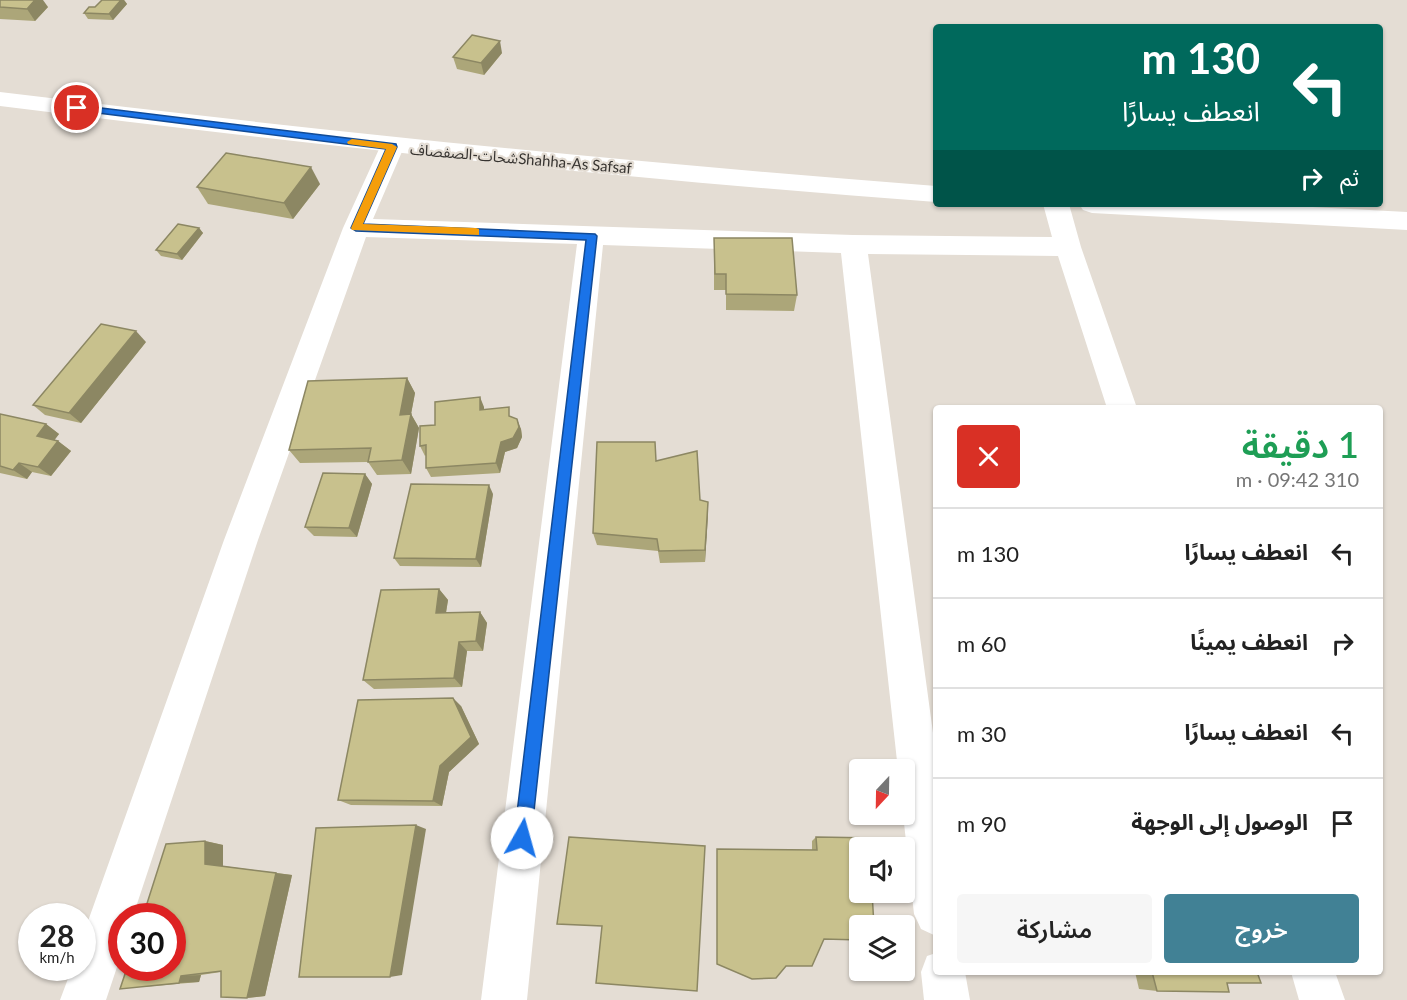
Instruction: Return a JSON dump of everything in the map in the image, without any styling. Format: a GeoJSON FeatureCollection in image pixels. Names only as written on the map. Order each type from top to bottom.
{"type":"FeatureCollection","features":[{"type":"Feature","properties":{"kind":"street","name":"شحات-الصفصافShahha-As Safsaf"},"geometry":{"type":"LineString","coordinates":[[0,99],[392,147],[933,194]]}},
{"type":"Feature","properties":{"kind":"street"},"geometry":{"type":"LineString","coordinates":[[83,1000],[241,540],[356,228],[392,147]]}},
{"type":"Feature","properties":{"kind":"street"},"geometry":{"type":"LineString","coordinates":[[1057,207],[1068,248],[1121,405]]}},
{"type":"Feature","properties":{"kind":"street"},"geometry":{"type":"LineString","coordinates":[[1148,207],[1407,221]]}},
{"type":"Feature","properties":{"kind":"street"},"geometry":{"type":"LineString","coordinates":[[356,228],[853,244],[1068,248]]}},
{"type":"Feature","properties":{"kind":"street"},"geometry":{"type":"LineString","coordinates":[[504,1000],[591,236]]}},
{"type":"Feature","properties":{"kind":"street"},"geometry":{"type":"LineString","coordinates":[[853,244],[933,890]]}},
{"type":"Feature","properties":{"kind":"street"},"geometry":{"type":"LineString","coordinates":[[943,975],[947,1000]]}},
{"type":"Feature","properties":{"kind":"street"},"geometry":{"type":"LineString","coordinates":[[1314,975],[1323,1000]]}},
{"type":"Feature","properties":{"kind":"building"},"geometry":{"type":"Polygon","coordinates":[[[0,0],[35,0],[27,9],[0,7],[0,0]]]}},
{"type":"Feature","properties":{"kind":"building"},"geometry":{"type":"Polygon","coordinates":[[[102,0],[121,0],[109,14],[84,13],[89,7],[95,7],[102,0]]]}},
{"type":"Feature","properties":{"kind":"building"},"geometry":{"type":"Polygon","coordinates":[[[472,35],[500,41],[481,63],[453,57],[472,35]]]}},
{"type":"Feature","properties":{"kind":"building"},"geometry":{"type":"Polygon","coordinates":[[[226,153],[311,167],[284,203],[197,187],[226,153]]]}},
{"type":"Feature","properties":{"kind":"building"},"geometry":{"type":"Polygon","coordinates":[[[178,224],[199,228],[177,254],[156,250],[178,224]]]}},
{"type":"Feature","properties":{"kind":"building"},"geometry":{"type":"Polygon","coordinates":[[[714,238],[792,238],[797,295],[726,294],[726,274],[715,274],[714,238]]]}},
{"type":"Feature","properties":{"kind":"building"},"geometry":{"type":"Polygon","coordinates":[[[101,324],[136,331],[69,413],[33,405],[101,324]]]}},
{"type":"Feature","properties":{"kind":"building"},"geometry":{"type":"Polygon","coordinates":[[[407,378],[400,415],[411,414],[402,460],[368,462],[371,448],[289,450],[308,381],[407,378]]]}},
{"type":"Feature","properties":{"kind":"building"},"geometry":{"type":"Polygon","coordinates":[[[480,397],[480,410],[509,407],[509,416],[517,419],[519,427],[513,438],[501,442],[496,463],[426,468],[426,445],[420,446],[420,426],[435,425],[435,402],[480,397]]]}},
{"type":"Feature","properties":{"kind":"building"},"geometry":{"type":"Polygon","coordinates":[[[0,414],[46,424],[37,436],[58,441],[38,467],[19,463],[13,470],[0,466],[0,414]]]}},
{"type":"Feature","properties":{"kind":"building"},"geometry":{"type":"Polygon","coordinates":[[[597,442],[655,442],[656,461],[697,451],[700,500],[708,502],[705,550],[659,551],[657,539],[593,533],[597,442]]]}},
{"type":"Feature","properties":{"kind":"building"},"geometry":{"type":"Polygon","coordinates":[[[323,473],[365,474],[349,528],[305,527],[323,473]]]}},
{"type":"Feature","properties":{"kind":"building"},"geometry":{"type":"Polygon","coordinates":[[[411,484],[489,485],[476,559],[394,558],[411,484]]]}},
{"type":"Feature","properties":{"kind":"building"},"geometry":{"type":"Polygon","coordinates":[[[439,589],[436,613],[480,612],[476,641],[459,642],[454,678],[363,680],[381,590],[439,589]]]}},
{"type":"Feature","properties":{"kind":"building"},"geometry":{"type":"Polygon","coordinates":[[[453,698],[471,737],[440,766],[433,801],[338,800],[358,700],[453,698]]]}},
{"type":"Feature","properties":{"kind":"building"},"geometry":{"type":"Polygon","coordinates":[[[416,825],[390,977],[299,977],[316,828],[416,825]]]}},
{"type":"Feature","properties":{"kind":"building"},"geometry":{"type":"Polygon","coordinates":[[[569,837],[705,846],[697,991],[596,983],[602,926],[557,924],[569,837]]]}},
{"type":"Feature","properties":{"kind":"building"},"geometry":{"type":"Polygon","coordinates":[[[816,837],[849,838],[849,903],[873,903],[873,915],[849,915],[849,940],[824,939],[812,966],[786,966],[776,978],[752,979],[717,964],[717,849],[817,850],[816,837]]]}},
{"type":"Feature","properties":{"kind":"building"},"geometry":{"type":"Polygon","coordinates":[[[205,841],[205,864],[276,873],[247,998],[221,997],[221,971],[186,975],[186,903],[147,903],[166,844],[205,841]]]}},
{"type":"Feature","properties":{"kind":"building"},"geometry":{"type":"Polygon","coordinates":[[[1153,975],[1258,975],[1261,983],[1227,983],[1229,992],[1157,991],[1153,975]]]}},
{"type":"Feature","properties":{"kind":"building"},"geometry":{"type":"Polygon","coordinates":[[[123,981],[180,981],[179,983],[120,989],[123,981]]]}},
{"type":"Feature","properties":{"kind":"slow traffic"},"geometry":{"type":"LineString","coordinates":[[352,142],[392,147],[356,228],[476,232]]}},
{"type":"Feature","properties":{"kind":"route"},"geometry":{"type":"LineString","coordinates":[[77,108],[392,147],[356,228],[591,236],[522,838]]}}]}
